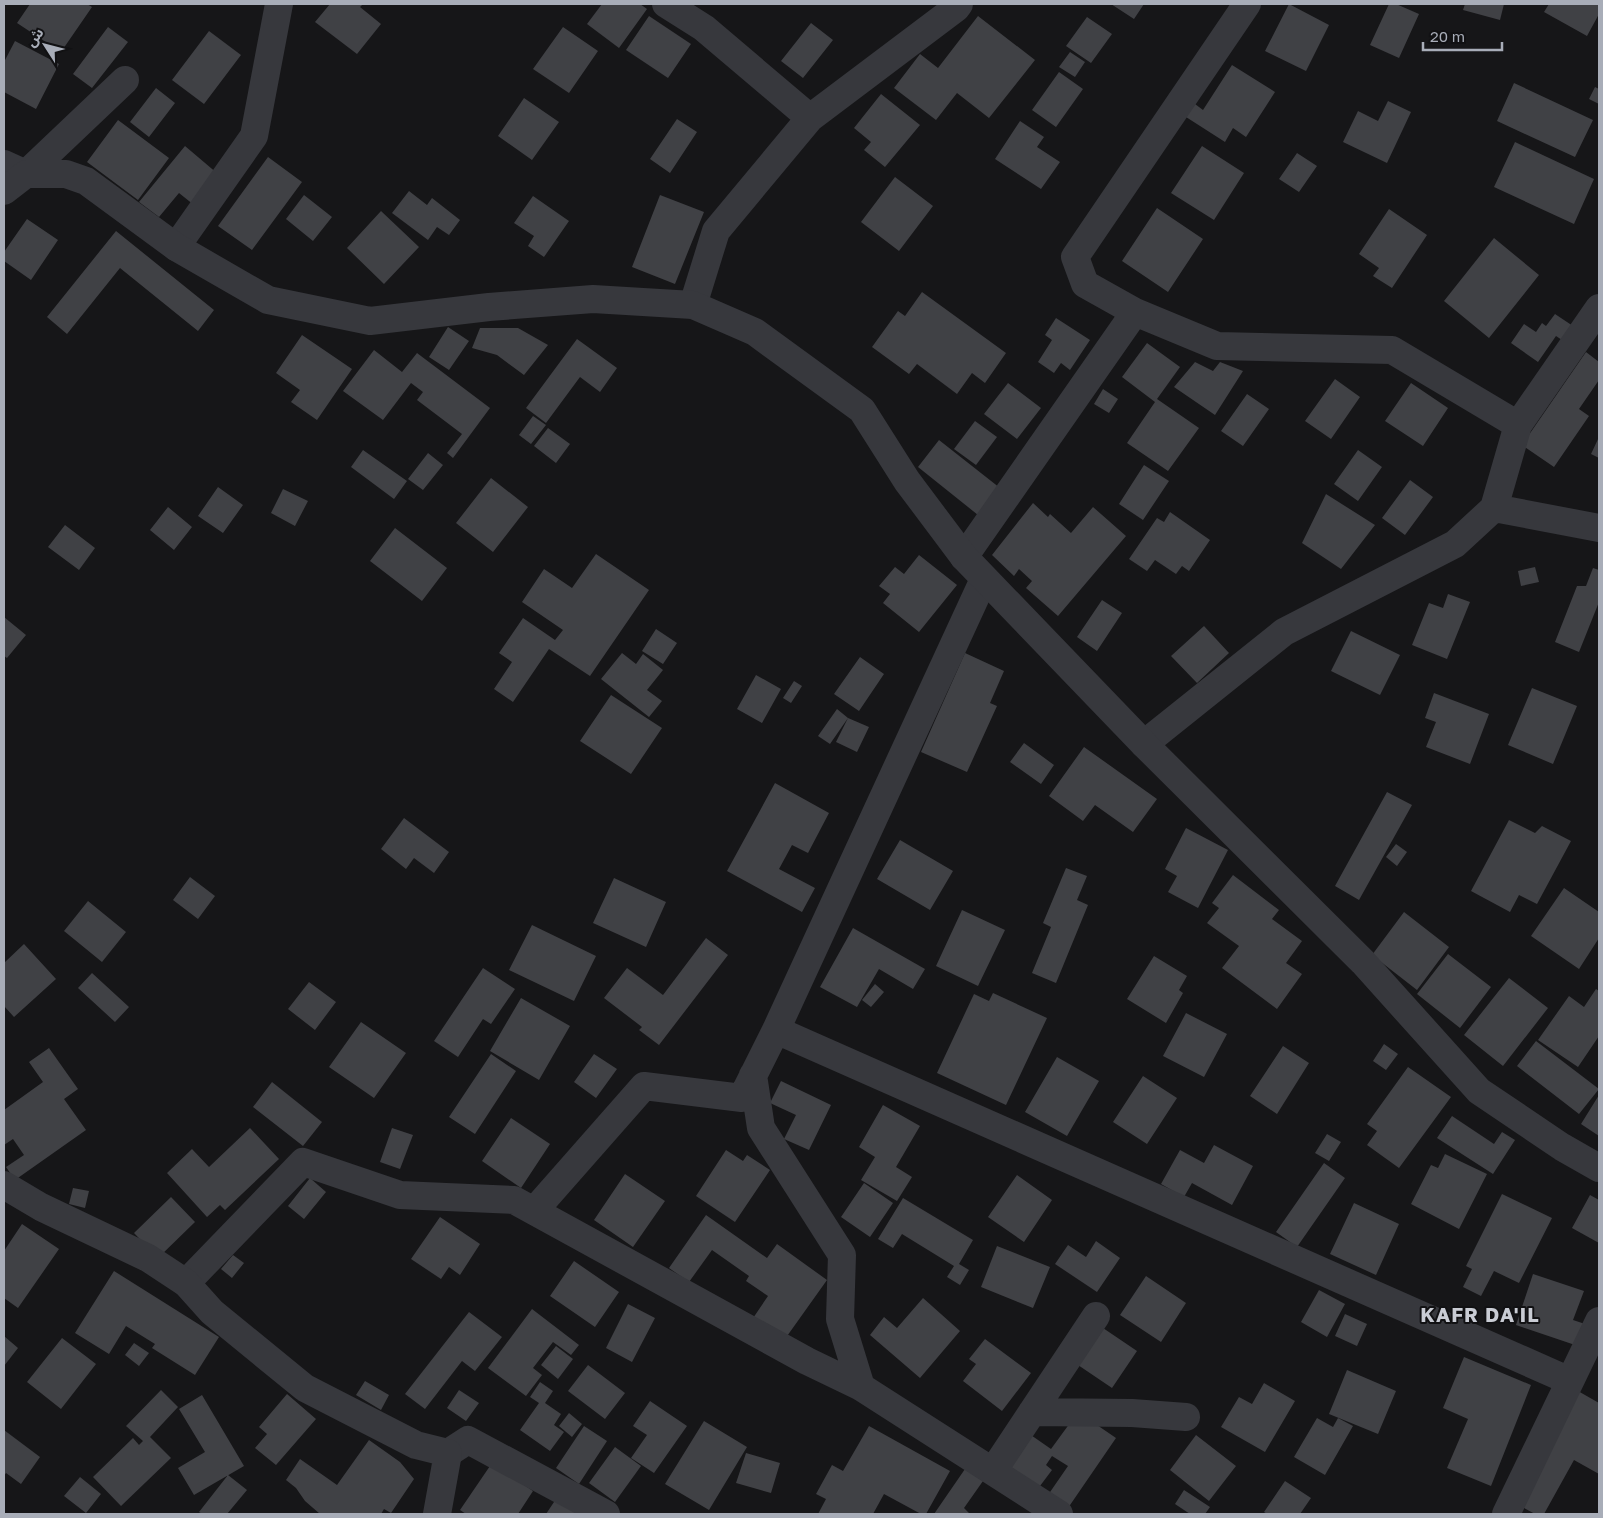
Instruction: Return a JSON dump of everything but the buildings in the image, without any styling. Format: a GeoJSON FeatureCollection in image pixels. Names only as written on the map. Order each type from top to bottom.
{"type":"FeatureCollection","features":[{"type":"Feature","properties":{"kind":"street"},"geometry":{"type":"LineString","coordinates":[[176,247],[254,136],[279,4]]}},
{"type":"Feature","properties":{"kind":"street"},"geometry":{"type":"LineString","coordinates":[[666,4],[704,28],[810,118]]}},
{"type":"Feature","properties":{"kind":"street"},"geometry":{"type":"LineString","coordinates":[[693,305],[716,232],[810,118],[956,8],[958,4]]}},
{"type":"Feature","properties":{"kind":"street"},"geometry":{"type":"LineString","coordinates":[[1246,4],[1075,257],[1085,284],[1135,312],[1216,346],[1392,350],[1518,425]]}},
{"type":"Feature","properties":{"kind":"street"},"geometry":{"type":"LineString","coordinates":[[4,191],[15,169],[125,80]]}},
{"type":"Feature","properties":{"kind":"street"},"geometry":{"type":"LineString","coordinates":[[15,169],[66,174],[86,181],[176,247],[268,300],[370,321],[489,306],[594,299],[693,305],[755,332],[862,410],[907,481],[964,557],[1144,744],[1363,962],[1479,1091],[1562,1147],[1599,1168]]}},
{"type":"Feature","properties":{"kind":"street"},"geometry":{"type":"LineString","coordinates":[[1144,744],[1284,632],[1455,544],[1494,508],[1518,425],[1599,308]]}},
{"type":"Feature","properties":{"kind":"street"},"geometry":{"type":"LineString","coordinates":[[964,557],[1135,312]]}},
{"type":"Feature","properties":{"kind":"street"},"geometry":{"type":"LineString","coordinates":[[1494,508],[1599,528]]}},
{"type":"Feature","properties":{"kind":"street"},"geometry":{"type":"LineString","coordinates":[[534,1211],[644,1086],[742,1098],[776,1030],[984,578]]}},
{"type":"Feature","properties":{"kind":"street"},"geometry":{"type":"LineString","coordinates":[[776,1030],[1570,1381]]}},
{"type":"Feature","properties":{"kind":"street"},"geometry":{"type":"LineString","coordinates":[[753,1076],[762,1128],[842,1255],[840,1319],[861,1387]]}},
{"type":"Feature","properties":{"kind":"street"},"geometry":{"type":"LineString","coordinates":[[186,1283],[303,1162],[400,1195],[514,1200],[807,1361],[861,1387],[1059,1514]]}},
{"type":"Feature","properties":{"kind":"street"},"geometry":{"type":"LineString","coordinates":[[4,1185],[41,1207],[148,1258],[186,1283],[212,1312],[305,1388],[416,1445],[448,1452],[468,1440],[606,1514]]}},
{"type":"Feature","properties":{"kind":"street"},"geometry":{"type":"LineString","coordinates":[[993,1471],[1096,1316]]}},
{"type":"Feature","properties":{"kind":"street"},"geometry":{"type":"LineString","coordinates":[[1506,1514],[1599,1321]]}},
{"type":"Feature","properties":{"kind":"street"},"geometry":{"type":"LineString","coordinates":[[1032,1412],[1132,1413],[1186,1417]]}},
{"type":"Feature","properties":{"kind":"street"},"geometry":{"type":"LineString","coordinates":[[436,1514],[448,1452]]}},
{"type":"Feature","properties":{"kind":"district","name":"KAFR DA'IL"},"geometry":{"type":"Point","coordinates":[1480,1314]}}]}
